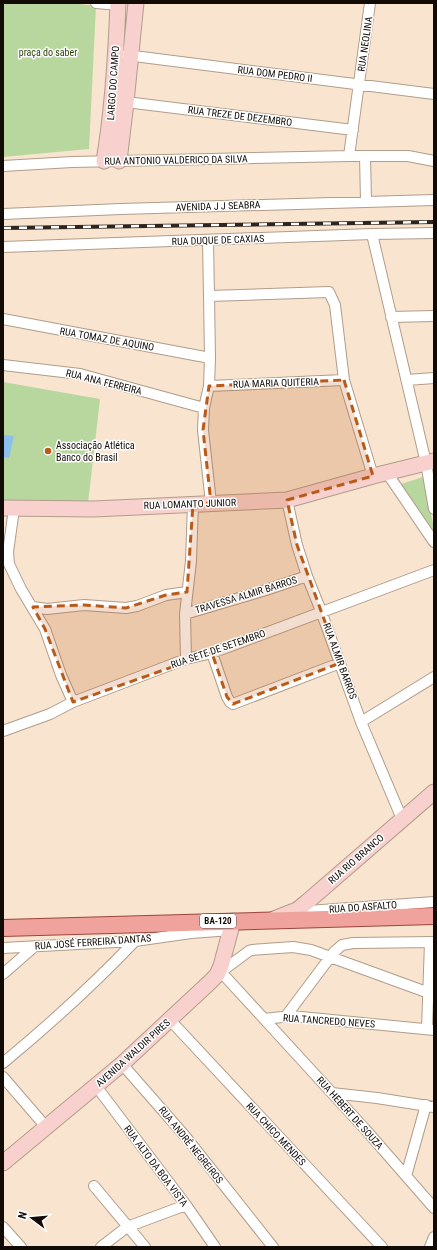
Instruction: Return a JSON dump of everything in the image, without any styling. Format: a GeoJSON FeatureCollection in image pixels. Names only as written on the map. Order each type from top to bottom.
{"type":"FeatureCollection","features":[{"type":"Feature","properties":{"kind":"main road","name":"BA-120"},"geometry":{"type":"LineString","coordinates":[[3,928],[232,925],[274,919],[434,916]]}},
{"type":"Feature","properties":{"kind":"street"},"geometry":{"type":"LineString","coordinates":[[96,3],[118,4]]}},
{"type":"Feature","properties":{"kind":"street","name":"LARGO DO CAMPO"},"geometry":{"type":"LineString","coordinates":[[119,161],[136,3]]}},
{"type":"Feature","properties":{"kind":"street","name":"RUA NEOLINA"},"geometry":{"type":"LineString","coordinates":[[349,156],[370,3]]}},
{"type":"Feature","properties":{"kind":"street","name":"LARGO DO CAMPO"},"geometry":{"type":"LineString","coordinates":[[104,162],[110,126],[116,54],[118,4]]}},
{"type":"Feature","properties":{"kind":"street","name":"RUA DOM PEDRO II"},"geometry":{"type":"LineString","coordinates":[[116,54],[434,94]]}},
{"type":"Feature","properties":{"kind":"street","name":"RUA TREZE DE DEZEMBRO"},"geometry":{"type":"LineString","coordinates":[[126,102],[353,130]]}},
{"type":"Feature","properties":{"kind":"street"},"geometry":{"type":"LineString","coordinates":[[349,156],[408,156],[434,161]]}},
{"type":"Feature","properties":{"kind":"street","name":"RUA ANTONIO VALDERICO DA SILVA"},"geometry":{"type":"LineString","coordinates":[[3,166],[119,161],[349,156]]}},
{"type":"Feature","properties":{"kind":"street"},"geometry":{"type":"LineString","coordinates":[[364,156],[366,201]]}},
{"type":"Feature","properties":{"kind":"street","name":"AVENIDA J J SEABRA"},"geometry":{"type":"LineString","coordinates":[[3,214],[129,208],[434,200]]}},
{"type":"Feature","properties":{"kind":"street","name":"RUA DUQUE DE CAXIAS"},"geometry":{"type":"LineString","coordinates":[[3,246],[434,233]]}},
{"type":"Feature","properties":{"kind":"street"},"geometry":{"type":"LineString","coordinates":[[372,234],[407,380],[430,462],[434,509]]}},
{"type":"Feature","properties":{"kind":"street"},"geometry":{"type":"LineString","coordinates":[[208,240],[210,358],[209,386],[204,408],[203,430],[211,503]]}},
{"type":"Feature","properties":{"kind":"street"},"geometry":{"type":"LineString","coordinates":[[209,296],[329,292],[335,305],[344,380],[380,475],[434,542]]}},
{"type":"Feature","properties":{"kind":"street"},"geometry":{"type":"LineString","coordinates":[[391,317],[434,316]]}},
{"type":"Feature","properties":{"kind":"street","name":"RUA TOMAZ DE AQUINO"},"geometry":{"type":"LineString","coordinates":[[3,319],[210,358]]}},
{"type":"Feature","properties":{"kind":"street","name":"RUA ANA FERREIRA"},"geometry":{"type":"LineString","coordinates":[[3,365],[80,374],[204,408]]}},
{"type":"Feature","properties":{"kind":"street"},"geometry":{"type":"LineString","coordinates":[[407,380],[434,378]]}},
{"type":"Feature","properties":{"kind":"street","name":"RUA MARIA QUITERIA"},"geometry":{"type":"LineString","coordinates":[[209,386],[344,380]]}},
{"type":"Feature","properties":{"kind":"street","name":"RUA LOMANTO JUNIOR"},"geometry":{"type":"LineString","coordinates":[[9,509],[94,509],[288,500],[430,462]]}},
{"type":"Feature","properties":{"kind":"street","name":"RUA ALMIR BARROS"},"geometry":{"type":"LineString","coordinates":[[288,500],[297,545],[307,576],[361,722],[402,819]]}},
{"type":"Feature","properties":{"kind":"street"},"geometry":{"type":"LineString","coordinates":[[186,659],[185,614],[191,561],[193,504]]}},
{"type":"Feature","properties":{"kind":"street"},"geometry":{"type":"LineString","coordinates":[[9,509],[9,564],[21,589],[45,629],[61,676],[73,702]]}},
{"type":"Feature","properties":{"kind":"street","name":"RUA SETE DE SETEMBRO"},"geometry":{"type":"LineString","coordinates":[[3,731],[50,714],[73,702],[186,659],[212,653],[434,570]]}},
{"type":"Feature","properties":{"kind":"street","name":"TRAVESSA ALMIR BARROS"},"geometry":{"type":"LineString","coordinates":[[185,614],[307,576]]}},
{"type":"Feature","properties":{"kind":"street"},"geometry":{"type":"LineString","coordinates":[[33,608],[47,609],[84,605],[126,608],[137,606],[166,595],[187,592]]}},
{"type":"Feature","properties":{"kind":"street"},"geometry":{"type":"LineString","coordinates":[[212,653],[227,697],[233,704],[340,663]]}},
{"type":"Feature","properties":{"kind":"street"},"geometry":{"type":"LineString","coordinates":[[361,722],[434,677]]}},
{"type":"Feature","properties":{"kind":"street","name":"RUA RIO BRANCO"},"geometry":{"type":"LineString","coordinates":[[274,919],[292,912],[307,902],[434,792]]}},
{"type":"Feature","properties":{"kind":"street","name":"RUA DO ASFALTO"},"geometry":{"type":"LineString","coordinates":[[292,912],[434,902]]}},
{"type":"Feature","properties":{"kind":"street","name":"RUA JOSÉ FERREIRA DANTAS"},"geometry":{"type":"LineString","coordinates":[[3,948],[135,941],[191,933],[232,925]]}},
{"type":"Feature","properties":{"kind":"street","name":"AVENIDA WALDIR PIRES"},"geometry":{"type":"LineString","coordinates":[[3,1163],[122,1064],[219,973],[232,925]]}},
{"type":"Feature","properties":{"kind":"street"},"geometry":{"type":"LineString","coordinates":[[3,1063],[43,1030],[77,999],[135,941]]}},
{"type":"Feature","properties":{"kind":"street"},"geometry":{"type":"LineString","coordinates":[[286,1016],[339,947],[346,944],[432,942],[429,993],[431,1030]]}},
{"type":"Feature","properties":{"kind":"street"},"geometry":{"type":"LineString","coordinates":[[3,974],[36,946]]}},
{"type":"Feature","properties":{"kind":"street"},"geometry":{"type":"LineString","coordinates":[[264,1019],[219,973],[252,950],[300,947],[429,993]]}},
{"type":"Feature","properties":{"kind":"street","name":"RUA TANCREDO NEVES"},"geometry":{"type":"LineString","coordinates":[[264,1019],[286,1016],[431,1030]]}},
{"type":"Feature","properties":{"kind":"street","name":"RUA HEBERT DE SOUZA"},"geometry":{"type":"LineString","coordinates":[[264,1019],[434,1208]]}},
{"type":"Feature","properties":{"kind":"street","name":"RUA CHICO MENDES"},"geometry":{"type":"LineString","coordinates":[[170,1020],[382,1247]]}},
{"type":"Feature","properties":{"kind":"street","name":"RUA ANDRÉ NEGREIROS"},"geometry":{"type":"LineString","coordinates":[[122,1064],[185,1136],[273,1247]]}},
{"type":"Feature","properties":{"kind":"street"},"geometry":{"type":"LineString","coordinates":[[3,1077],[46,1128]]}},
{"type":"Feature","properties":{"kind":"street","name":"RUA ALTO DA BOA VISTA"},"geometry":{"type":"LineString","coordinates":[[96,1086],[186,1205],[215,1247]]}},
{"type":"Feature","properties":{"kind":"street"},"geometry":{"type":"LineString","coordinates":[[332,1093],[430,1106],[406,1176]]}},
{"type":"Feature","properties":{"kind":"street"},"geometry":{"type":"LineString","coordinates":[[94,1186],[145,1247]]}},
{"type":"Feature","properties":{"kind":"street"},"geometry":{"type":"LineString","coordinates":[[101,1247],[128,1227],[186,1205]]}},
{"type":"Feature","properties":{"kind":"street"},"geometry":{"type":"LineString","coordinates":[[3,1227],[21,1247]]}},
{"type":"Feature","properties":{"kind":"street"},"geometry":{"type":"LineString","coordinates":[[430,1247],[434,1237]]}},
{"type":"Feature","properties":{"kind":"highlighted area"},"geometry":{"type":"Polygon","coordinates":[[[344,380],[373,476],[287,500],[297,545],[340,663],[233,704],[227,697],[212,653],[73,702],[45,629],[33,607],[84,605],[126,608],[166,595],[187,592],[193,504],[211,503],[203,430],[209,386],[344,380]]]}},
{"type":"Feature","properties":{"kind":"green space","name":"praça do saber"},"geometry":{"type":"Polygon","coordinates":[[[3,3],[72,3],[96,6],[89,149],[3,157],[3,3]]]}},
{"type":"Feature","properties":{"kind":"green space","name":"Associação Atlética Banco do Brasil"},"geometry":{"type":"Polygon","coordinates":[[[3,382],[100,399],[88,503],[3,507],[3,382]]]}},
{"type":"Feature","properties":{"kind":"green space"},"geometry":{"type":"Polygon","coordinates":[[[423,477],[434,528],[434,533],[401,484],[423,477]]]}},
{"type":"Feature","properties":{"kind":"water"},"geometry":{"type":"Polygon","coordinates":[[[3,435],[14,436],[9,458],[3,457],[3,435]]]}},
{"type":"Feature","properties":{"kind":"railway"},"geometry":{"type":"LineString","coordinates":[[3,228],[434,222]]}},
{"type":"Feature","properties":{"kind":"place","name":"Associação Atlética Banco do Brasil"},"geometry":{"type":"Point","coordinates":[48,451]}}]}
